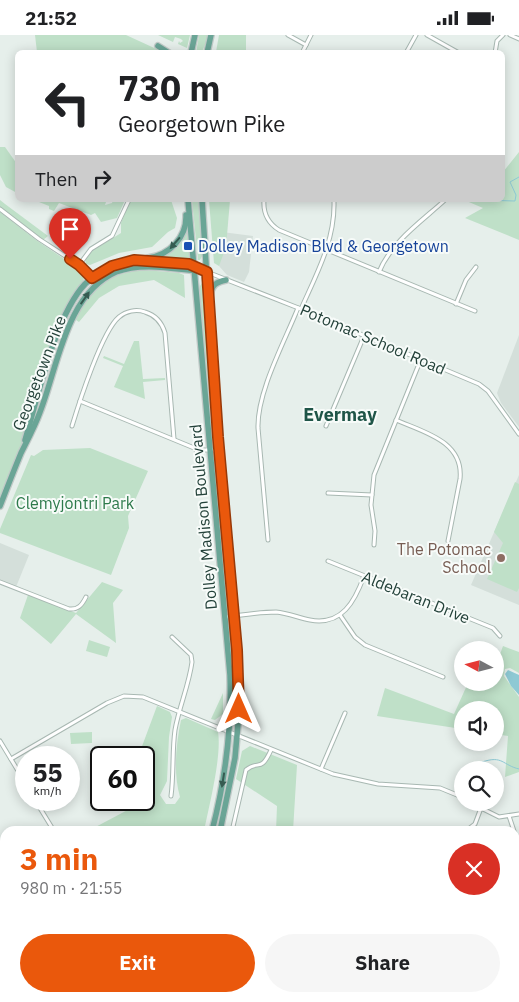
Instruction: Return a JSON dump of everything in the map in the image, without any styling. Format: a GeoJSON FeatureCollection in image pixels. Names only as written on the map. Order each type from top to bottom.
{"type":"FeatureCollection","features":[{"type":"Feature","properties":{"kind":"main road"},"geometry":{"type":"LineString","coordinates":[[192,50],[194,35]]}},
{"type":"Feature","properties":{"kind":"main road"},"geometry":{"type":"LineString","coordinates":[[208,50],[211,35]]}},
{"type":"Feature","properties":{"kind":"main road"},"geometry":{"type":"LineString","coordinates":[[158,46],[164,50]]}},
{"type":"Feature","properties":{"kind":"main road"},"geometry":{"type":"LineString","coordinates":[[134,260],[158,256],[175,245],[185,225],[186,202]]}},
{"type":"Feature","properties":{"kind":"main road","name":"Dolley Madison Boulevard"},"geometry":{"type":"LineString","coordinates":[[186,202],[211,450],[231,682],[229,732],[223,781],[213,826]]}},
{"type":"Feature","properties":{"kind":"main road","name":"Dolley Madison Boulevard"},"geometry":{"type":"LineString","coordinates":[[202,202],[219,450],[239,680],[237,736],[231,783],[221,826]]}},
{"type":"Feature","properties":{"kind":"main road","name":"Georgetown Pike"},"geometry":{"type":"LineString","coordinates":[[0,506],[22,451],[58,334],[74,298],[83,287],[92,278],[112,266],[134,260],[194,268],[207,272]]}},
{"type":"Feature","properties":{"kind":"main road","name":"Georgetown Pike"},"geometry":{"type":"LineString","coordinates":[[22,451],[43,405],[68,331],[83,301],[97,284],[116,272],[133,268],[194,268]]}},
{"type":"Feature","properties":{"kind":"main road"},"geometry":{"type":"LineString","coordinates":[[209,305],[213,286],[217,282],[226,280]]}},
{"type":"Feature","properties":{"kind":"street"},"geometry":{"type":"LineString","coordinates":[[288,35],[306,45]]}},
{"type":"Feature","properties":{"kind":"street"},"geometry":{"type":"LineString","coordinates":[[304,50],[311,35]]}},
{"type":"Feature","properties":{"kind":"street"},"geometry":{"type":"LineString","coordinates":[[408,50],[416,35]]}},
{"type":"Feature","properties":{"kind":"street"},"geometry":{"type":"LineString","coordinates":[[427,35],[454,50]]}},
{"type":"Feature","properties":{"kind":"street"},"geometry":{"type":"LineString","coordinates":[[495,50],[497,41],[503,35]]}},
{"type":"Feature","properties":{"kind":"street"},"geometry":{"type":"LineString","coordinates":[[510,35],[519,39]]}},
{"type":"Feature","properties":{"kind":"street"},"geometry":{"type":"LineString","coordinates":[[79,265],[91,249],[112,236],[128,202]]}},
{"type":"Feature","properties":{"kind":"street"},"geometry":{"type":"LineString","coordinates":[[264,202],[265,214],[274,227],[475,311]]}},
{"type":"Feature","properties":{"kind":"street"},"geometry":{"type":"LineString","coordinates":[[268,540],[258,414],[262,395],[326,249],[334,222],[334,202]]}},
{"type":"Feature","properties":{"kind":"street"},"geometry":{"type":"LineString","coordinates":[[379,272],[393,247],[443,202]]}},
{"type":"Feature","properties":{"kind":"street"},"geometry":{"type":"LineString","coordinates":[[0,209],[46,244],[79,265],[97,284]]}},
{"type":"Feature","properties":{"kind":"street"},"geometry":{"type":"LineString","coordinates":[[456,304],[466,279],[476,267]]}},
{"type":"Feature","properties":{"kind":"street","name":"Potomac School Road"},"geometry":{"type":"LineString","coordinates":[[207,272],[472,381],[488,391],[519,434]]}},
{"type":"Feature","properties":{"kind":"street"},"geometry":{"type":"LineString","coordinates":[[72,427],[80,401],[113,323],[119,317],[129,312],[139,311],[150,314],[161,324],[165,333],[174,439]]}},
{"type":"Feature","properties":{"kind":"street"},"geometry":{"type":"LineString","coordinates":[[326,426],[364,336]]}},
{"type":"Feature","properties":{"kind":"street"},"geometry":{"type":"LineString","coordinates":[[374,545],[375,531],[372,495],[377,465],[421,359]]}},
{"type":"Feature","properties":{"kind":"street"},"geometry":{"type":"LineString","coordinates":[[80,401],[203,451],[219,450]]}},
{"type":"Feature","properties":{"kind":"street"},"geometry":{"type":"LineString","coordinates":[[396,420],[440,439],[450,447],[457,457],[460,479],[448,541]]}},
{"type":"Feature","properties":{"kind":"street"},"geometry":{"type":"LineString","coordinates":[[196,448],[199,476]]}},
{"type":"Feature","properties":{"kind":"street"},"geometry":{"type":"LineString","coordinates":[[328,493],[372,495]]}},
{"type":"Feature","properties":{"kind":"street","name":"Aldebaran Drive"},"geometry":{"type":"LineString","coordinates":[[328,561],[493,628],[500,636]]}},
{"type":"Feature","properties":{"kind":"street"},"geometry":{"type":"LineString","coordinates":[[226,617],[276,613],[322,621],[340,615],[354,601],[364,576]]}},
{"type":"Feature","properties":{"kind":"street"},"geometry":{"type":"LineString","coordinates":[[0,582],[69,609],[79,607],[86,597]]}},
{"type":"Feature","properties":{"kind":"street"},"geometry":{"type":"LineString","coordinates":[[340,615],[350,632],[365,645],[443,677]]}},
{"type":"Feature","properties":{"kind":"street"},"geometry":{"type":"LineString","coordinates":[[171,796],[174,776],[174,740],[178,711],[192,662],[190,655],[172,637]]}},
{"type":"Feature","properties":{"kind":"street"},"geometry":{"type":"LineString","coordinates":[[11,759],[101,706],[118,697],[130,695],[143,697],[271,750],[346,777],[378,784],[440,788],[454,794]]}},
{"type":"Feature","properties":{"kind":"street"},"geometry":{"type":"LineString","coordinates":[[321,769],[345,713]]}},
{"type":"Feature","properties":{"kind":"street"},"geometry":{"type":"LineString","coordinates":[[0,741],[15,766]]}},
{"type":"Feature","properties":{"kind":"street"},"geometry":{"type":"LineString","coordinates":[[233,826],[246,770],[251,766],[259,766],[264,763],[271,750]]}},
{"type":"Feature","properties":{"kind":"street"},"geometry":{"type":"LineString","coordinates":[[42,811],[51,826]]}},
{"type":"Feature","properties":{"kind":"street"},"geometry":{"type":"LineString","coordinates":[[472,826],[481,811]]}},
{"type":"Feature","properties":{"kind":"street"},"geometry":{"type":"LineString","coordinates":[[487,811],[496,816],[519,814]]}},
{"type":"Feature","properties":{"kind":"street"},"geometry":{"type":"LineString","coordinates":[[508,816],[512,826]]}},
{"type":"Feature","properties":{"kind":"shaded area"},"geometry":{"type":"Polygon","coordinates":[[[222,232],[253,236],[249,272],[244,282],[227,275],[219,266],[222,232]]]}},
{"type":"Feature","properties":{"kind":"shaded area"},"geometry":{"type":"Polygon","coordinates":[[[519,335],[519,427],[501,403],[497,393],[519,335]]]}},
{"type":"Feature","properties":{"kind":"shaded area","name":"The Potomac School"},"geometry":{"type":"Polygon","coordinates":[[[519,475],[519,605],[471,585],[519,475]]]}},
{"type":"Feature","properties":{"kind":"shaded area"},"geometry":{"type":"Polygon","coordinates":[[[0,543],[29,555],[16,587],[0,581],[0,543]]]}},
{"type":"Feature","properties":{"kind":"green space"},"geometry":{"type":"Polygon","coordinates":[[[35,35],[126,35],[159,50],[37,50],[35,35]]]}},
{"type":"Feature","properties":{"kind":"green space"},"geometry":{"type":"Polygon","coordinates":[[[158,35],[190,35],[187,48],[178,44],[179,41],[180,43],[183,41],[181,39],[175,37],[173,42],[158,35]]]}},
{"type":"Feature","properties":{"kind":"green space"},"geometry":{"type":"Polygon","coordinates":[[[199,35],[209,35],[203,50],[196,50],[199,35]]]}},
{"type":"Feature","properties":{"kind":"green space"},"geometry":{"type":"Polygon","coordinates":[[[219,35],[246,35],[246,50],[216,50],[219,35]]]}},
{"type":"Feature","properties":{"kind":"green space"},"geometry":{"type":"Polygon","coordinates":[[[0,147],[5,147],[15,161],[15,192],[6,187],[0,175],[0,147]]]}},
{"type":"Feature","properties":{"kind":"green space"},"geometry":{"type":"Polygon","coordinates":[[[519,152],[519,240],[465,218],[483,208],[469,202],[505,202],[505,170],[519,152]]]}},
{"type":"Feature","properties":{"kind":"green space"},"geometry":{"type":"Polygon","coordinates":[[[0,200],[48,236],[43,240],[0,207],[0,200]]]}},
{"type":"Feature","properties":{"kind":"green space"},"geometry":{"type":"Polygon","coordinates":[[[39,202],[106,202],[105,205],[112,202],[124,202],[117,218],[101,222],[95,213],[91,215],[59,203],[54,211],[49,209],[49,206],[39,202]]]}},
{"type":"Feature","properties":{"kind":"green space"},"geometry":{"type":"Polygon","coordinates":[[[129,202],[172,202],[177,218],[175,228],[152,247],[119,253],[90,265],[86,264],[85,258],[89,253],[121,233],[121,223],[129,202]]]}},
{"type":"Feature","properties":{"kind":"green space"},"geometry":{"type":"Polygon","coordinates":[[[192,202],[200,202],[203,254],[200,260],[198,260],[192,202]]]}},
{"type":"Feature","properties":{"kind":"green space"},"geometry":{"type":"Polygon","coordinates":[[[209,202],[230,202],[226,247],[219,266],[214,263],[209,202]]]}},
{"type":"Feature","properties":{"kind":"green space"},"geometry":{"type":"Polygon","coordinates":[[[0,212],[36,240],[79,269],[84,279],[70,302],[27,431],[0,500],[0,212]]]}},
{"type":"Feature","properties":{"kind":"green space"},"geometry":{"type":"Polygon","coordinates":[[[187,230],[191,263],[151,259],[183,238],[187,230]]]}},
{"type":"Feature","properties":{"kind":"green space"},"geometry":{"type":"Polygon","coordinates":[[[145,270],[184,275],[185,298],[154,280],[119,286],[99,298],[79,322],[76,320],[86,299],[102,283],[123,274],[145,270]]]}},
{"type":"Feature","properties":{"kind":"green space"},"geometry":{"type":"Polygon","coordinates":[[[202,283],[212,376],[215,442],[213,441],[199,296],[202,283]]]}},
{"type":"Feature","properties":{"kind":"green space"},"geometry":{"type":"Polygon","coordinates":[[[134,341],[139,341],[143,379],[165,378],[165,380],[143,382],[145,399],[114,387],[123,366],[103,358],[104,356],[124,364],[134,341]]]}},
{"type":"Feature","properties":{"kind":"green space","name":"Clemyjontri Park"},"geometry":{"type":"Polygon","coordinates":[[[90,448],[148,471],[128,516],[129,528],[111,575],[0,533],[31,455],[34,456],[43,450],[90,448]]]}},
{"type":"Feature","properties":{"kind":"green space"},"geometry":{"type":"Polygon","coordinates":[[[216,456],[229,595],[224,564],[216,456]]]}},
{"type":"Feature","properties":{"kind":"green space","name":"The Potomac School"},"geometry":{"type":"Polygon","coordinates":[[[515,482],[519,484],[519,588],[517,592],[487,579],[503,543],[494,532],[515,482]]]}},
{"type":"Feature","properties":{"kind":"green space"},"geometry":{"type":"Polygon","coordinates":[[[102,582],[123,590],[113,603],[116,643],[76,614],[51,644],[20,618],[28,595],[76,613],[102,582]]]}},
{"type":"Feature","properties":{"kind":"green space"},"geometry":{"type":"Polygon","coordinates":[[[231,626],[237,673],[235,728],[230,635],[231,626]]]}},
{"type":"Feature","properties":{"kind":"green space"},"geometry":{"type":"Polygon","coordinates":[[[89,640],[110,647],[107,657],[86,651],[89,640]]]}},
{"type":"Feature","properties":{"kind":"green space"},"geometry":{"type":"Polygon","coordinates":[[[504,646],[519,652],[519,673],[510,668],[505,669],[504,676],[504,646]]]}},
{"type":"Feature","properties":{"kind":"green space"},"geometry":{"type":"Polygon","coordinates":[[[504,676],[519,697],[519,772],[505,777],[508,736],[504,735],[504,701],[460,701],[464,691],[504,691],[504,676]]]}},
{"type":"Feature","properties":{"kind":"green space"},"geometry":{"type":"Polygon","coordinates":[[[385,688],[454,714],[454,728],[377,716],[385,688]]]}},
{"type":"Feature","properties":{"kind":"green space"},"geometry":{"type":"Polygon","coordinates":[[[223,693],[223,714],[215,720],[211,719],[223,693]]]}},
{"type":"Feature","properties":{"kind":"green space"},"geometry":{"type":"Polygon","coordinates":[[[157,706],[170,712],[172,717],[167,781],[160,795],[166,804],[175,804],[180,797],[176,778],[176,759],[181,720],[186,718],[218,732],[217,767],[205,826],[97,826],[126,811],[155,811],[155,746],[142,746],[157,706]]]}},
{"type":"Feature","properties":{"kind":"green space"},"geometry":{"type":"Polygon","coordinates":[[[92,732],[92,743],[71,744],[70,733],[92,732]]]}},
{"type":"Feature","properties":{"kind":"green space"},"geometry":{"type":"Polygon","coordinates":[[[250,746],[297,765],[293,826],[276,826],[277,806],[236,779],[242,751],[250,746]]]}},
{"type":"Feature","properties":{"kind":"water"},"geometry":{"type":"Polygon","coordinates":[[[508,670],[519,675],[519,695],[511,686],[505,674],[508,670]]]}},
{"type":"Feature","properties":{"kind":"waterway"},"geometry":{"type":"LineString","coordinates":[[505,201],[515,201],[516,195],[510,182],[519,177]]}},
{"type":"Feature","properties":{"kind":"waterway"},"geometry":{"type":"LineString","coordinates":[[486,761],[502,761]]}},
{"type":"Feature","properties":{"kind":"waterway"},"geometry":{"type":"LineString","coordinates":[[504,762],[519,769]]}},
{"type":"Feature","properties":{"kind":"place","name":"Dolley Madison Blvd & Georgetown"},"geometry":{"type":"Point","coordinates":[188,246]}},
{"type":"Feature","properties":{"kind":"place","name":"The Potomac School"},"geometry":{"type":"Point","coordinates":[501,558]}},
{"type":"Feature","properties":{"kind":"district","name":"Evermay"},"geometry":{"type":"Point","coordinates":[340,415]}},
{"type":"Feature","properties":{"kind":"route"},"geometry":{"type":"LineString","coordinates":[[70,259],[92,278],[112,266],[134,260],[189,264],[207,272],[218,437],[237,650],[239,709]]}}]}
